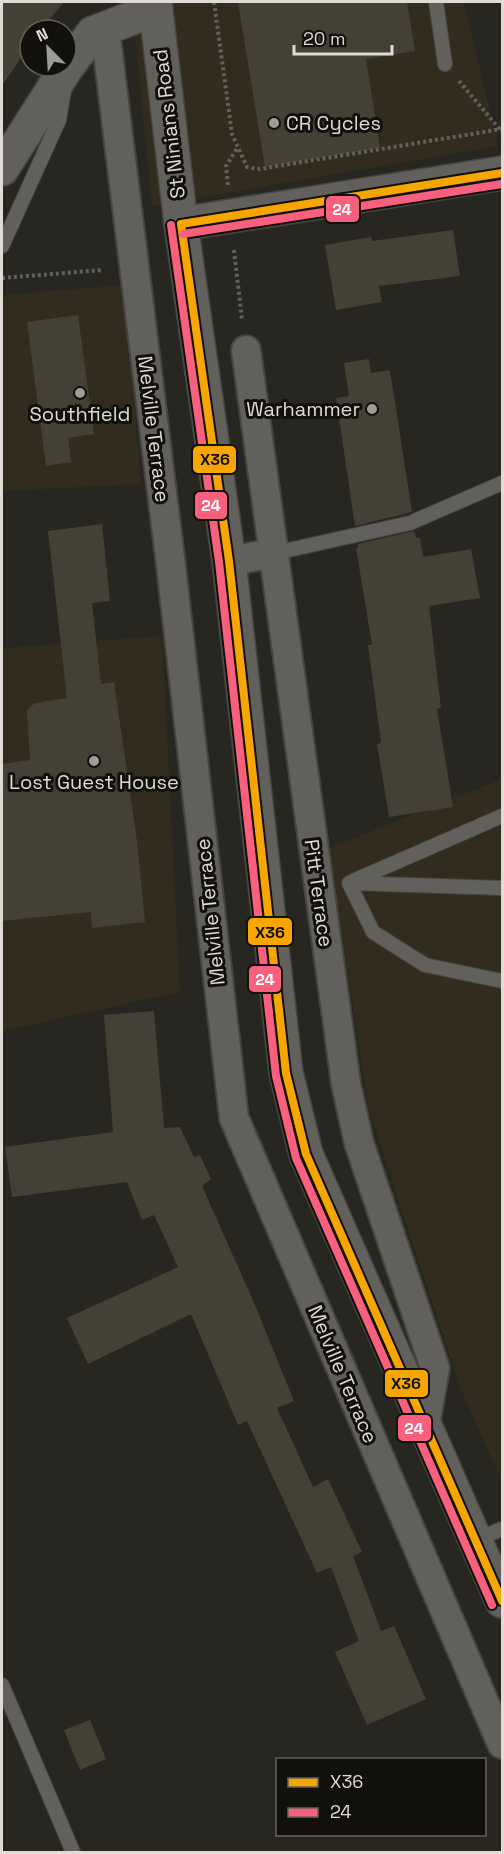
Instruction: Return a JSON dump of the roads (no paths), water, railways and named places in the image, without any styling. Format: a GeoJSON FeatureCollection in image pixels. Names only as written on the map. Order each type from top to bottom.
{"type":"FeatureCollection","features":[{"type":"Feature","properties":{"kind":"street"},"geometry":{"type":"LineString","coordinates":[[78,53],[93,33],[155,5]]}},
{"type":"Feature","properties":{"kind":"street","name":"St Ninians Road"},"geometry":{"type":"LineString","coordinates":[[155,5],[181,224],[229,561],[286,1073],[306,1154],[425,1425],[489,1535],[502,1601]]}},
{"type":"Feature","properties":{"kind":"street","name":"Melville Terrace"},"geometry":{"type":"LineString","coordinates":[[105,29],[171,566],[234,1119],[502,1744]]}},
{"type":"Feature","properties":{"kind":"street"},"geometry":{"type":"LineString","coordinates":[[2,169],[61,78]]}},
{"type":"Feature","properties":{"kind":"street"},"geometry":{"type":"LineString","coordinates":[[181,224],[502,173]]}},
{"type":"Feature","properties":{"kind":"street","name":"Pitt Terrace"},"geometry":{"type":"LineString","coordinates":[[246,350],[275,554],[315,871],[346,1084],[359,1143],[435,1368],[425,1425]]}},
{"type":"Feature","properties":{"kind":"street"},"geometry":{"type":"LineString","coordinates":[[229,561],[275,554]]}},
{"type":"Feature","properties":{"kind":"lane"},"geometry":{"type":"LineString","coordinates":[[436,2],[445,64]]}},
{"type":"Feature","properties":{"kind":"lane"},"geometry":{"type":"LineString","coordinates":[[2,246],[59,120],[66,78]]}},
{"type":"Feature","properties":{"kind":"lane"},"geometry":{"type":"LineString","coordinates":[[275,554],[410,523],[502,483]]}},
{"type":"Feature","properties":{"kind":"lane"},"geometry":{"type":"LineString","coordinates":[[349,883],[502,816]]}},
{"type":"Feature","properties":{"kind":"lane"},"geometry":{"type":"LineString","coordinates":[[349,883],[502,888]]}},
{"type":"Feature","properties":{"kind":"lane"},"geometry":{"type":"LineString","coordinates":[[349,883],[373,932],[425,965],[501,979]]}},
{"type":"Feature","properties":{"kind":"lane"},"geometry":{"type":"LineString","coordinates":[[2,1686],[73,1852]]}},
{"type":"Feature","properties":{"kind":"place","name":"CR Cycles"},"geometry":{"type":"Point","coordinates":[274,123]}},
{"type":"Feature","properties":{"kind":"place","name":"Southfield"},"geometry":{"type":"Point","coordinates":[80,393]}},
{"type":"Feature","properties":{"kind":"place","name":"Warhammer"},"geometry":{"type":"Point","coordinates":[372,409]}},
{"type":"Feature","properties":{"kind":"place","name":"Lost Guest House"},"geometry":{"type":"Point","coordinates":[94,761]}}]}
